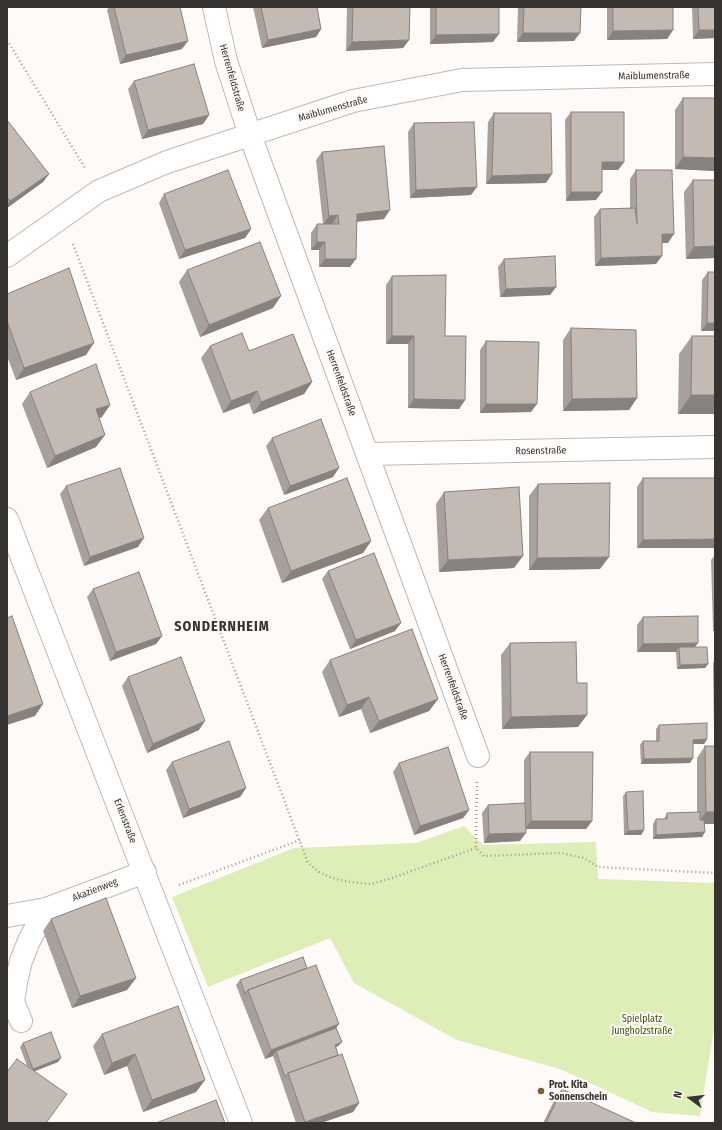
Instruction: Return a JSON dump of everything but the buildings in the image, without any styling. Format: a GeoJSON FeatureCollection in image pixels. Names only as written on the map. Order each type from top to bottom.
{"type":"FeatureCollection","features":[{"type":"Feature","properties":{"kind":"street","name":"Herrenfeldstraße"},"geometry":{"type":"LineString","coordinates":[[214,7],[226,61],[250,135],[478,756]]}},
{"type":"Feature","properties":{"kind":"street","name":"Maiblumenstraße"},"geometry":{"type":"LineString","coordinates":[[7,256],[99,191],[167,162],[353,101],[462,80],[715,74]]}},
{"type":"Feature","properties":{"kind":"street","name":"Rosenstraße"},"geometry":{"type":"LineString","coordinates":[[367,454],[715,447]]}},
{"type":"Feature","properties":{"kind":"street","name":"Erlenstraße"},"geometry":{"type":"LineString","coordinates":[[7,519],[154,895],[241,1123]]}},
{"type":"Feature","properties":{"kind":"street","name":"Akazienweg"},"geometry":{"type":"LineString","coordinates":[[7,916],[46,909],[145,872]]}},
{"type":"Feature","properties":{"kind":"street"},"geometry":{"type":"LineString","coordinates":[[14,1004],[16,982],[21,961],[29,941],[46,909]]}},
{"type":"Feature","properties":{"kind":"path"},"geometry":{"type":"LineString","coordinates":[[7,40],[99,191]]}},
{"type":"Feature","properties":{"kind":"path"},"geometry":{"type":"LineString","coordinates":[[62,216],[308,863],[326,876],[350,882],[371,884],[476,848]]}},
{"type":"Feature","properties":{"kind":"path"},"geometry":{"type":"LineString","coordinates":[[478,756],[476,848],[484,856],[561,853],[584,858],[598,867],[715,873]]}},
{"type":"Feature","properties":{"kind":"path"},"geometry":{"type":"LineString","coordinates":[[154,895],[300,840]]}},
{"type":"Feature","properties":{"kind":"green space","name":"Spielplatz Jungholzstraße"},"geometry":{"type":"Polygon","coordinates":[[[464,826],[483,845],[596,842],[598,879],[715,883],[715,1022],[700,1116],[652,1112],[560,1069],[457,1040],[354,983],[330,938],[208,987],[172,897],[294,848],[416,843],[464,826]]]}},
{"type":"Feature","properties":{"kind":"place","name":"Prot. Kita Sonnenschein"},"geometry":{"type":"Point","coordinates":[541,1091]}},
{"type":"Feature","properties":{"kind":"district","name":"SONDERNHEIM"},"geometry":{"type":"Point","coordinates":[222,627]}}]}
